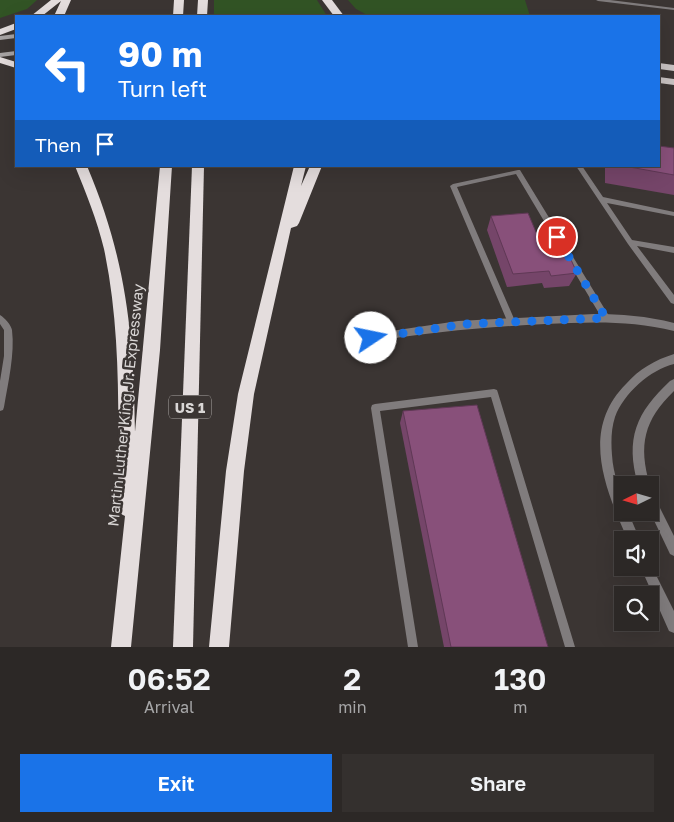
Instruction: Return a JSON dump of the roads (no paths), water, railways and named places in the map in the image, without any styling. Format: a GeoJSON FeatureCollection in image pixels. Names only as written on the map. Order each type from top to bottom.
{"type":"FeatureCollection","features":[{"type":"Feature","properties":{"kind":"highway"},"geometry":{"type":"LineString","coordinates":[[37,15],[57,0]]}},
{"type":"Feature","properties":{"kind":"highway"},"geometry":{"type":"LineString","coordinates":[[59,15],[66,0]]}},
{"type":"Feature","properties":{"kind":"highway"},"geometry":{"type":"LineString","coordinates":[[178,15],[180,0]]}},
{"type":"Feature","properties":{"kind":"highway"},"geometry":{"type":"LineString","coordinates":[[202,15],[203,0]]}},
{"type":"Feature","properties":{"kind":"highway"},"geometry":{"type":"LineString","coordinates":[[327,0],[339,14]]}},
{"type":"Feature","properties":{"kind":"highway"},"geometry":{"type":"LineString","coordinates":[[0,32],[15,26]]}},
{"type":"Feature","properties":{"kind":"highway"},"geometry":{"type":"LineString","coordinates":[[0,60],[15,65]]}},
{"type":"Feature","properties":{"kind":"highway"},"geometry":{"type":"LineString","coordinates":[[81,167],[104,222],[112,248],[121,307],[128,572]]}},
{"type":"Feature","properties":{"kind":"highway","name":"Martin Luther King Jr. Expressway"},"geometry":{"type":"LineString","coordinates":[[121,647],[152,350],[166,167]]}},
{"type":"Feature","properties":{"kind":"highway","name":"US 1"},"geometry":{"type":"LineString","coordinates":[[183,647],[198,167]]}},
{"type":"Feature","properties":{"kind":"highway"},"geometry":{"type":"LineString","coordinates":[[219,647],[240,434],[253,357],[300,167]]}},
{"type":"Feature","properties":{"kind":"highway"},"geometry":{"type":"LineString","coordinates":[[279,256],[316,167]]}},
{"type":"Feature","properties":{"kind":"main road"},"geometry":{"type":"LineString","coordinates":[[0,38],[15,36]]}},
{"type":"Feature","properties":{"kind":"main road"},"geometry":{"type":"LineString","coordinates":[[0,55],[15,54]]}},
{"type":"Feature","properties":{"kind":"main road"},"geometry":{"type":"LineString","coordinates":[[660,66],[674,68]]}},
{"type":"Feature","properties":{"kind":"main road"},"geometry":{"type":"LineString","coordinates":[[660,80],[674,82]]}},
{"type":"Feature","properties":{"kind":"street"},"geometry":{"type":"LineString","coordinates":[[371,338],[466,324],[511,321],[606,318],[660,322],[674,327]]}},
{"type":"Feature","properties":{"kind":"street"},"geometry":{"type":"LineString","coordinates":[[630,531],[613,494],[606,467],[605,445],[610,417],[616,402],[629,385],[645,372],[674,359]]}},
{"type":"Feature","properties":{"kind":"street"},"geometry":{"type":"LineString","coordinates":[[642,476],[638,455],[641,429],[650,410],[674,384]]}},
{"type":"Feature","properties":{"kind":"street"},"geometry":{"type":"LineString","coordinates":[[659,519],[674,550]]}},
{"type":"Feature","properties":{"kind":"street"},"geometry":{"type":"LineString","coordinates":[[651,576],[674,626]]}},
{"type":"Feature","properties":{"kind":"lane"},"geometry":{"type":"LineString","coordinates":[[598,0],[674,9]]}},
{"type":"Feature","properties":{"kind":"lane"},"geometry":{"type":"LineString","coordinates":[[580,167],[630,242],[674,301]]}},
{"type":"Feature","properties":{"kind":"lane"},"geometry":{"type":"LineString","coordinates":[[511,321],[453,186],[518,172],[606,318]]}},
{"type":"Feature","properties":{"kind":"lane"},"geometry":{"type":"LineString","coordinates":[[601,199],[674,214]]}},
{"type":"Feature","properties":{"kind":"lane"},"geometry":{"type":"LineString","coordinates":[[630,242],[674,250]]}},
{"type":"Feature","properties":{"kind":"lane"},"geometry":{"type":"LineString","coordinates":[[0,318],[8,329],[8,356],[0,407]]}},
{"type":"Feature","properties":{"kind":"lane"},"geometry":{"type":"LineString","coordinates":[[413,647],[375,408],[494,393],[570,647]]}}]}
